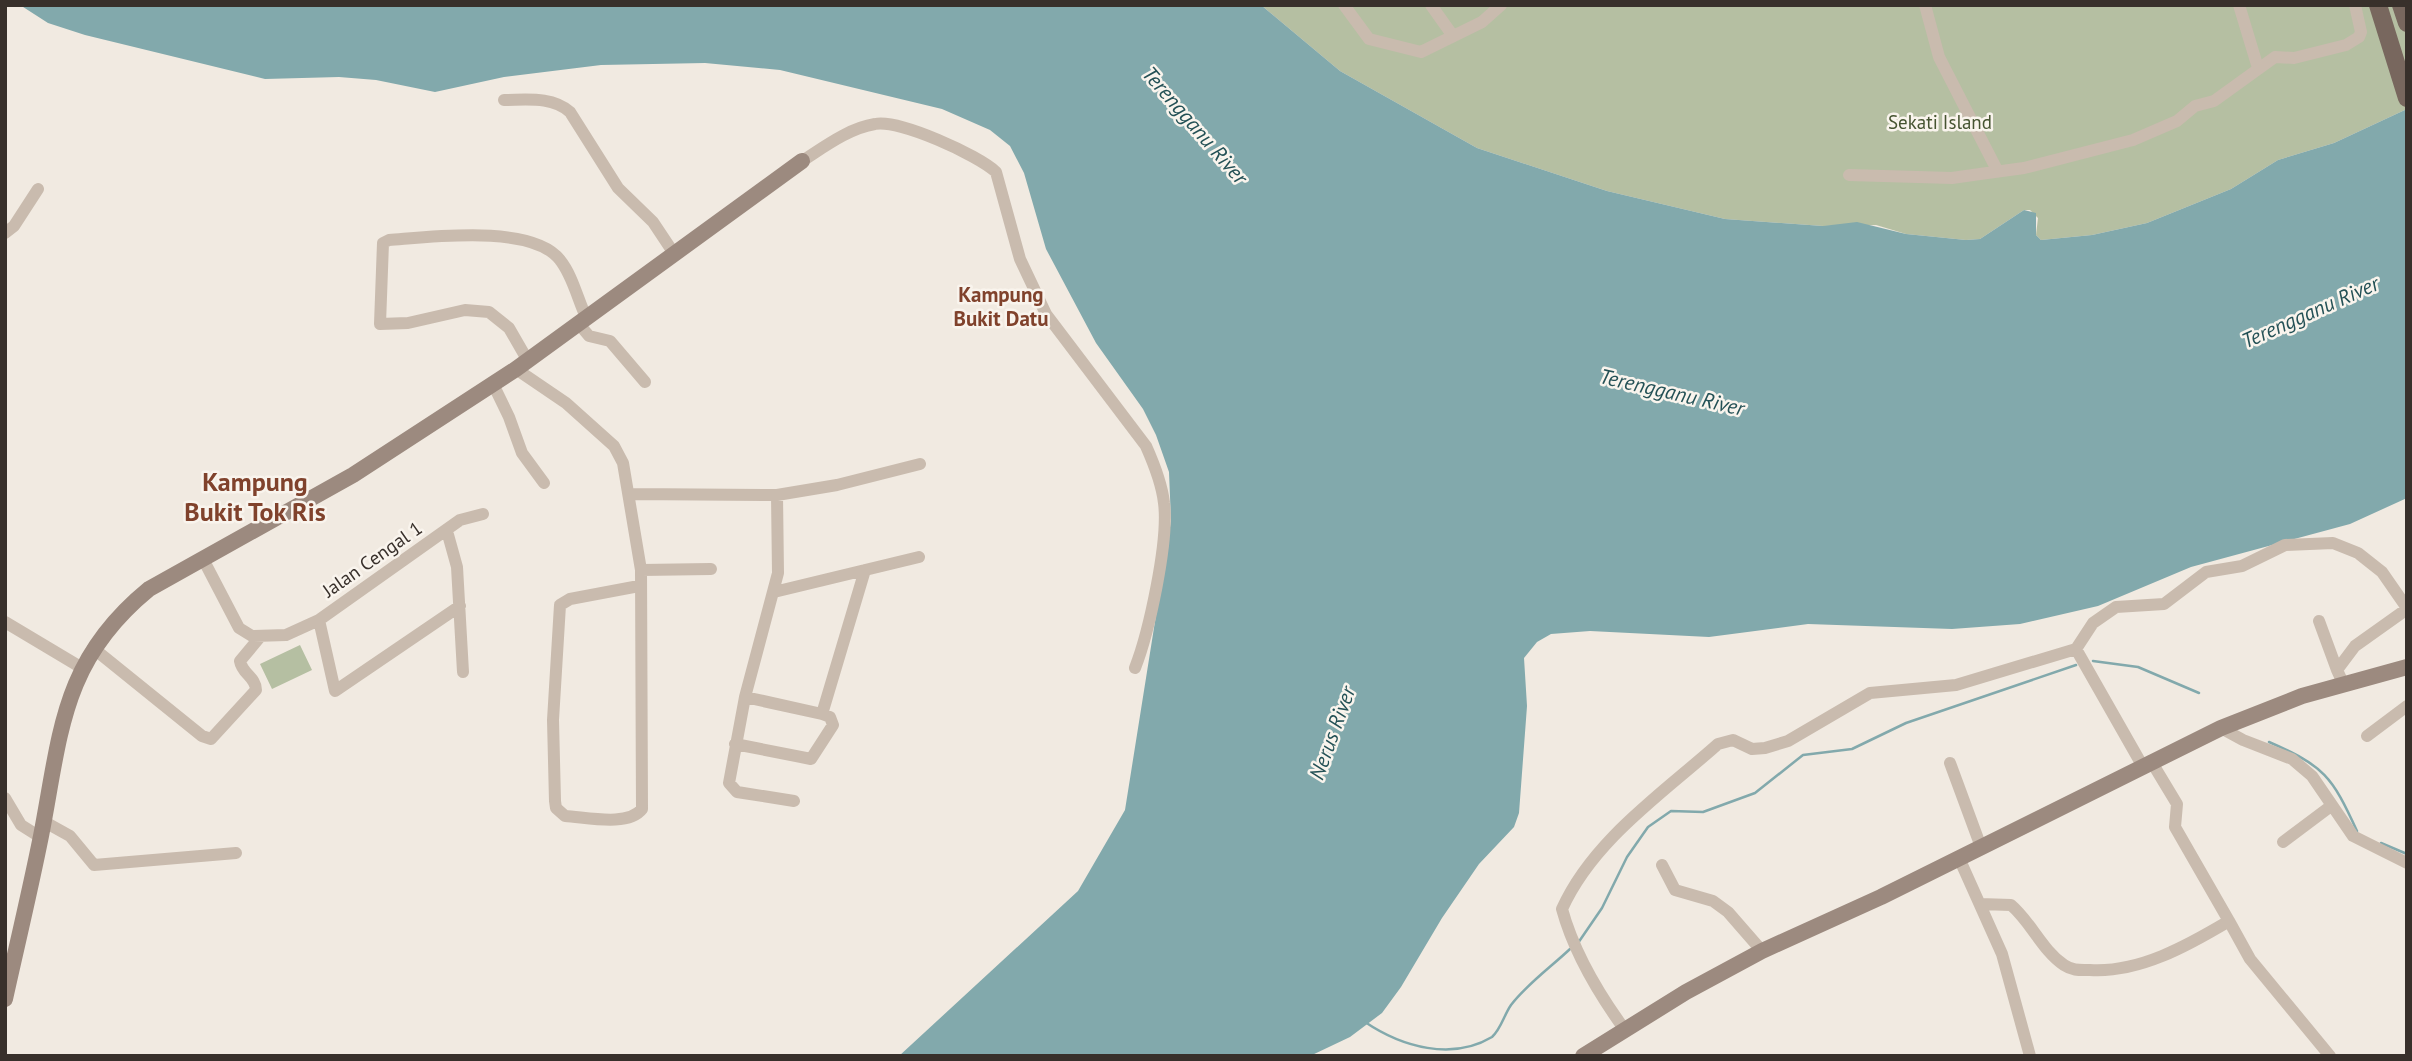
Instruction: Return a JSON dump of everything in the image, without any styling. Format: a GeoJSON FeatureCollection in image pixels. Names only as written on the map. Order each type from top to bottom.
{"type":"FeatureCollection","features":[{"type":"Feature","properties":{"kind":"main road"},"geometry":{"type":"LineString","coordinates":[[2378,5],[2407,98]]}},
{"type":"Feature","properties":{"kind":"main road"},"geometry":{"type":"LineString","coordinates":[[2401,5],[2407,23]]}},
{"type":"Feature","properties":{"kind":"street"},"geometry":{"type":"LineString","coordinates":[[1344,5],[1369,40],[1421,52],[1482,22],[1501,5]]}},
{"type":"Feature","properties":{"kind":"street"},"geometry":{"type":"LineString","coordinates":[[1431,5],[1453,36]]}},
{"type":"Feature","properties":{"kind":"street"},"geometry":{"type":"LineString","coordinates":[[1925,5],[1939,57],[1997,170]]}},
{"type":"Feature","properties":{"kind":"street"},"geometry":{"type":"LineString","coordinates":[[2239,5],[2258,68]]}},
{"type":"Feature","properties":{"kind":"street"},"geometry":{"type":"LineString","coordinates":[[1849,175],[1952,178],[2024,168],[2133,140],[2176,121],[2195,106],[2214,101],[2275,57],[2294,58],[2338,49],[2359,37],[2361,32],[2355,5]]}},
{"type":"Feature","properties":{"kind":"street"},"geometry":{"type":"LineString","coordinates":[[503,100],[545,101],[561,105],[570,112],[618,188],[653,222],[675,255]]}},
{"type":"Feature","properties":{"kind":"street"},"geometry":{"type":"LineString","coordinates":[[5,999],[9,966],[42,829],[64,711],[82,668],[108,627],[140,596],[353,475],[522,365],[802,161],[841,137],[878,123],[895,125],[968,152],[996,172],[1020,259],[1046,314],[1146,446],[1155,465],[1164,503],[1164,518],[1154,599],[1135,668]]}},
{"type":"Feature","properties":{"kind":"street"},"geometry":{"type":"LineString","coordinates":[[5,233],[38,189]]}},
{"type":"Feature","properties":{"kind":"street"},"geometry":{"type":"LineString","coordinates":[[639,586],[570,599],[560,606],[553,720],[555,801],[556,808],[565,816],[626,818],[637,816],[642,809],[641,569],[623,463],[614,446],[522,365],[509,328],[489,312],[465,310],[408,323],[380,324],[383,243],[389,240],[471,236],[538,243],[551,251],[565,268],[589,336],[610,341],[645,382]]}},
{"type":"Feature","properties":{"kind":"street"},"geometry":{"type":"LineString","coordinates":[[493,384],[522,453],[544,483]]}},
{"type":"Feature","properties":{"kind":"street"},"geometry":{"type":"LineString","coordinates":[[630,494],[777,495],[837,485],[920,464]]}},
{"type":"Feature","properties":{"kind":"street"},"geometry":{"type":"LineString","coordinates":[[777,495],[779,555],[775,592],[745,697],[729,783],[732,789],[794,802]]}},
{"type":"Feature","properties":{"kind":"street","name":"Jalan Cengal 1"},"geometry":{"type":"LineString","coordinates":[[260,637],[286,635],[319,620],[463,519],[483,514]]}},
{"type":"Feature","properties":{"kind":"street"},"geometry":{"type":"LineString","coordinates":[[447,531],[455,554],[463,671]]}},
{"type":"Feature","properties":{"kind":"street"},"geometry":{"type":"LineString","coordinates":[[1625,1030],[1578,954],[1562,909],[1576,879],[1606,845],[1725,740],[1752,749],[1765,748],[1788,741],[1870,693],[1956,685],[2076,649],[2094,623],[2116,607],[2164,604],[2206,572],[2242,566],[2285,544],[2333,543],[2358,553],[2382,572],[2407,609],[2354,646],[2340,676]]}},
{"type":"Feature","properties":{"kind":"street"},"geometry":{"type":"LineString","coordinates":[[775,592],[919,557]]}},
{"type":"Feature","properties":{"kind":"street"},"geometry":{"type":"LineString","coordinates":[[93,648],[202,736],[211,739],[256,690],[255,683],[241,668],[240,661],[260,637],[245,633],[234,622],[203,559]]}},
{"type":"Feature","properties":{"kind":"street"},"geometry":{"type":"LineString","coordinates":[[641,569],[711,569]]}},
{"type":"Feature","properties":{"kind":"street"},"geometry":{"type":"LineString","coordinates":[[822,714],[865,570]]}},
{"type":"Feature","properties":{"kind":"street"},"geometry":{"type":"LineString","coordinates":[[319,620],[335,691],[460,606]]}},
{"type":"Feature","properties":{"kind":"street"},"geometry":{"type":"LineString","coordinates":[[2319,621],[2340,676]]}},
{"type":"Feature","properties":{"kind":"street"},"geometry":{"type":"LineString","coordinates":[[5,622],[82,668]]}},
{"type":"Feature","properties":{"kind":"street"},"geometry":{"type":"LineString","coordinates":[[2076,649],[2146,763],[2177,804],[2175,827],[2255,965],[2330,1056]]}},
{"type":"Feature","properties":{"kind":"street"},"geometry":{"type":"LineString","coordinates":[[1583,1056],[1762,951],[1959,858],[2221,727],[2340,676],[2407,667]]}},
{"type":"Feature","properties":{"kind":"street"},"geometry":{"type":"LineString","coordinates":[[736,744],[811,759],[833,725],[830,717],[822,714],[745,697]]}},
{"type":"Feature","properties":{"kind":"street"},"geometry":{"type":"LineString","coordinates":[[2367,736],[2407,706]]}},
{"type":"Feature","properties":{"kind":"street"},"geometry":{"type":"LineString","coordinates":[[2221,727],[2243,740],[2292,759],[2312,776],[2353,836],[2407,863]]}},
{"type":"Feature","properties":{"kind":"street"},"geometry":{"type":"LineString","coordinates":[[1950,763],[1981,847]]}},
{"type":"Feature","properties":{"kind":"street"},"geometry":{"type":"LineString","coordinates":[[5,798],[21,825],[70,836],[94,865],[236,853]]}},
{"type":"Feature","properties":{"kind":"street"},"geometry":{"type":"LineString","coordinates":[[2283,842],[2331,806]]}},
{"type":"Feature","properties":{"kind":"street"},"geometry":{"type":"LineString","coordinates":[[1959,858],[2002,954],[2030,1056]]}},
{"type":"Feature","properties":{"kind":"street"},"geometry":{"type":"LineString","coordinates":[[1662,865],[1675,890],[1713,901],[1728,912],[1762,951]]}},
{"type":"Feature","properties":{"kind":"street"},"geometry":{"type":"LineString","coordinates":[[1980,904],[2011,905],[2056,958],[2074,970],[2128,970],[2184,946],[2229,921]]}},
{"type":"Feature","properties":{"kind":"green space","name":"Sekati Island"},"geometry":{"type":"Polygon","coordinates":[[[1261,5],[2407,5],[2407,109],[2334,143],[2278,160],[2231,189],[2147,223],[2092,235],[2041,240],[2036,235],[2038,218],[2030,210],[2024,210],[1980,239],[1966,240],[1906,234],[1876,225],[1823,226],[1725,219],[1607,191],[1477,148],[1340,71],[1261,5]]]}},
{"type":"Feature","properties":{"kind":"green space"},"geometry":{"type":"Polygon","coordinates":[[[300,645],[312,670],[272,689],[260,664],[300,645]]]}},
{"type":"Feature","properties":{"kind":"water"},"geometry":{"type":"Polygon","coordinates":[[[20,5],[1261,5],[1340,71],[1477,148],[1607,191],[1725,219],[1823,226],[1857,222],[1906,234],[1966,240],[1980,239],[2024,210],[2036,213],[2036,235],[2041,240],[2092,235],[2147,223],[2231,189],[2278,160],[2334,143],[2407,109],[2407,498],[2350,524],[2191,567],[2098,606],[2020,624],[1952,629],[1808,624],[1709,637],[1590,631],[1551,634],[1537,642],[1524,658],[1527,706],[1519,813],[1514,827],[1479,864],[1382,1013],[1350,1037],[1310,1056],[899,1056],[1078,891],[1125,810],[1171,521],[1169,472],[1156,435],[1143,409],[1096,343],[1046,249],[1024,173],[1010,146],[990,130],[942,109],[780,70],[705,63],[601,65],[504,77],[435,92],[376,80],[339,77],[265,79],[85,35],[48,23],[20,5]]]}},
{"type":"Feature","properties":{"kind":"waterway"},"geometry":{"type":"LineString","coordinates":[[2093,661],[2138,667],[2199,693]]}},
{"type":"Feature","properties":{"kind":"waterway"},"geometry":{"type":"LineString","coordinates":[[1578,943],[1602,908],[1627,857],[1648,827],[1671,811],[1703,812],[1755,793],[1803,755],[1852,749],[1906,723],[2076,665]]}},
{"type":"Feature","properties":{"kind":"waterway"},"geometry":{"type":"LineString","coordinates":[[2269,742],[2302,758],[2324,775],[2333,785],[2357,831]]}},
{"type":"Feature","properties":{"kind":"waterway"},"geometry":{"type":"LineString","coordinates":[[2381,843],[2407,854]]}},
{"type":"Feature","properties":{"kind":"waterway"},"geometry":{"type":"LineString","coordinates":[[1365,1022],[1395,1038],[1427,1048],[1460,1048],[1477,1044],[1492,1037],[1517,997],[1570,949]]}},
{"type":"Feature","properties":{"kind":"district","name":"Kampung Bukit Datu"},"geometry":{"type":"Point","coordinates":[1001,306]}},
{"type":"Feature","properties":{"kind":"district","name":"Kampung Bukit Tok Ris"},"geometry":{"type":"Point","coordinates":[255,496]}},
{"type":"Feature","properties":{"kind":"water label","name":"Terengganu River"},"geometry":{"type":"Point","coordinates":[1195,125]}},
{"type":"Feature","properties":{"kind":"water label","name":"Terengganu River"},"geometry":{"type":"Point","coordinates":[2310,312]}},
{"type":"Feature","properties":{"kind":"water label","name":"Terengganu River"},"geometry":{"type":"Point","coordinates":[1672,392]}},
{"type":"Feature","properties":{"kind":"water label","name":"Nerus River"},"geometry":{"type":"Point","coordinates":[1332,733]}}]}
